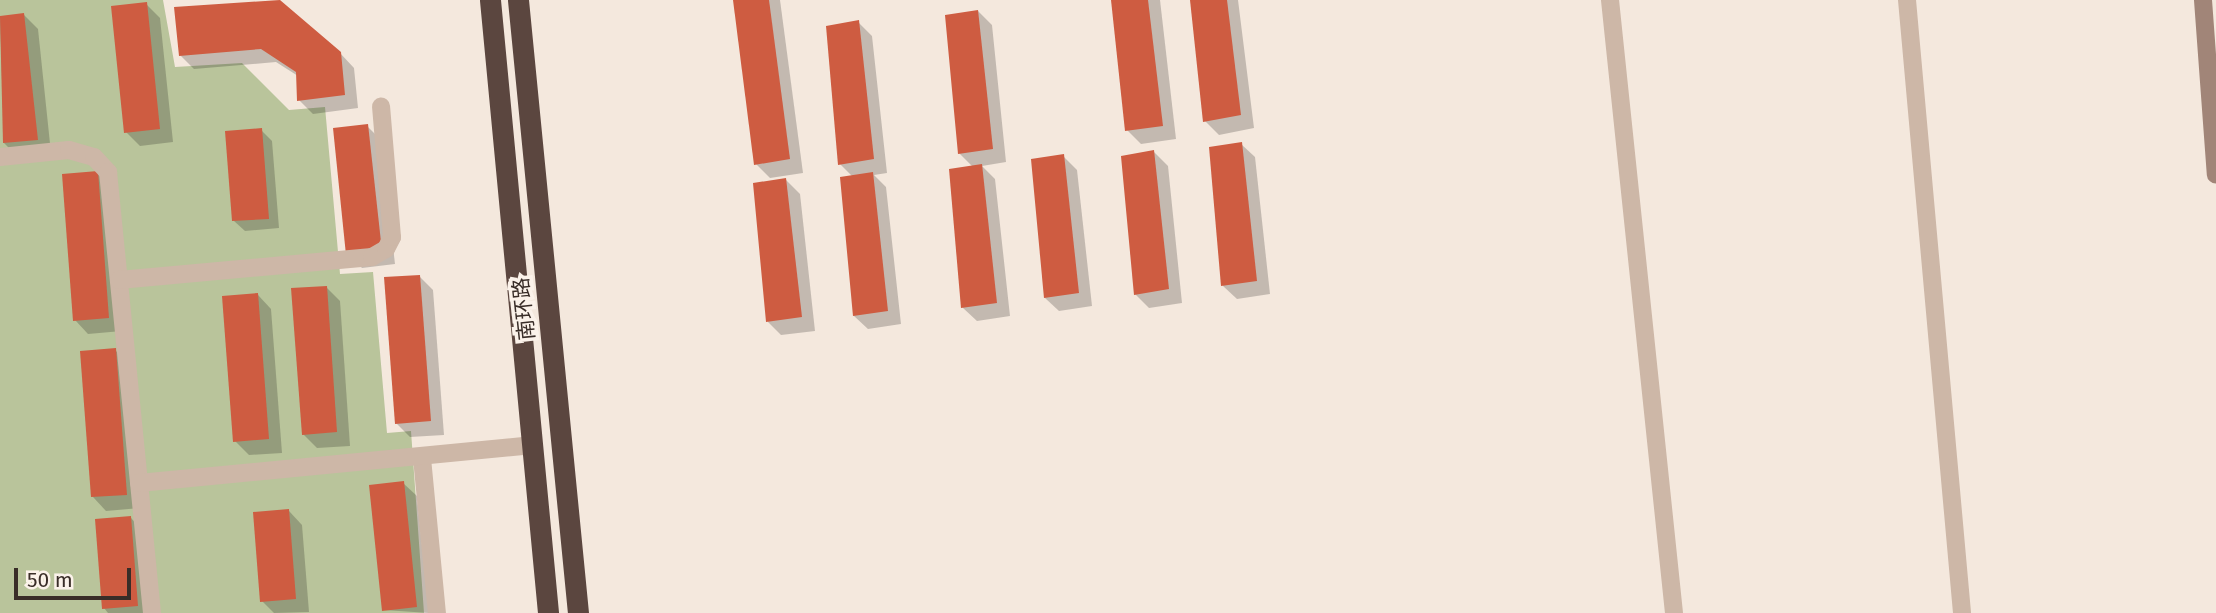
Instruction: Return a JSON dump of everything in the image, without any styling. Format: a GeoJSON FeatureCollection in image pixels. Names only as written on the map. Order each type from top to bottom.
{"type":"FeatureCollection","features":[{"type":"Feature","properties":{"kind":"highway","name":"南环路"},"geometry":{"type":"LineString","coordinates":[[490,0],[548,613]]}},
{"type":"Feature","properties":{"kind":"highway","name":"南环路"},"geometry":{"type":"LineString","coordinates":[[518,0],[578,613]]}},
{"type":"Feature","properties":{"kind":"street"},"geometry":{"type":"LineString","coordinates":[[1610,0],[1674,613]]}},
{"type":"Feature","properties":{"kind":"street"},"geometry":{"type":"LineString","coordinates":[[1907,0],[1962,613]]}},
{"type":"Feature","properties":{"kind":"street"},"geometry":{"type":"LineString","coordinates":[[2203,0],[2216,175]]}},
{"type":"Feature","properties":{"kind":"street"},"geometry":{"type":"LineString","coordinates":[[119,279],[372,257],[386,249],[392,237],[381,106]]}},
{"type":"Feature","properties":{"kind":"street"},"geometry":{"type":"LineString","coordinates":[[0,158],[69,150],[94,157],[108,172],[152,613]]}},
{"type":"Feature","properties":{"kind":"street"},"geometry":{"type":"LineString","coordinates":[[139,483],[422,458],[533,445]]}},
{"type":"Feature","properties":{"kind":"street"},"geometry":{"type":"LineString","coordinates":[[422,458],[436,613]]}},
{"type":"Feature","properties":{"kind":"green space"},"geometry":{"type":"Polygon","coordinates":[[[0,0],[163,0],[175,67],[242,63],[289,110],[325,107],[340,274],[373,272],[387,433],[411,431],[424,613],[0,613],[0,0]]]}},
{"type":"Feature","properties":{"kind":"building"},"geometry":{"type":"Polygon","coordinates":[[[280,0],[341,52],[345,95],[297,101],[296,72],[261,49],[179,56],[174,7],[280,0]]]}},
{"type":"Feature","properties":{"kind":"building"},"geometry":{"type":"Polygon","coordinates":[[[733,0],[769,0],[790,159],[754,165],[733,0]]]}},
{"type":"Feature","properties":{"kind":"building"},"geometry":{"type":"Polygon","coordinates":[[[1111,0],[1148,0],[1163,126],[1125,131],[1111,0]]]}},
{"type":"Feature","properties":{"kind":"building"},"geometry":{"type":"Polygon","coordinates":[[[1190,0],[1227,0],[1241,115],[1203,122],[1190,0]]]}},
{"type":"Feature","properties":{"kind":"building"},"geometry":{"type":"Polygon","coordinates":[[[147,2],[160,129],[124,133],[111,6],[147,2]]]}},
{"type":"Feature","properties":{"kind":"building"},"geometry":{"type":"Polygon","coordinates":[[[978,10],[993,149],[958,154],[945,15],[978,10]]]}},
{"type":"Feature","properties":{"kind":"building"},"geometry":{"type":"Polygon","coordinates":[[[24,13],[38,140],[3,143],[0,16],[24,13]]]}},
{"type":"Feature","properties":{"kind":"building"},"geometry":{"type":"Polygon","coordinates":[[[859,20],[874,159],[838,165],[826,26],[859,20]]]}},
{"type":"Feature","properties":{"kind":"building"},"geometry":{"type":"Polygon","coordinates":[[[368,124],[382,251],[346,255],[333,128],[368,124]]]}},
{"type":"Feature","properties":{"kind":"building"},"geometry":{"type":"Polygon","coordinates":[[[262,128],[269,219],[232,221],[225,131],[262,128]]]}},
{"type":"Feature","properties":{"kind":"building"},"geometry":{"type":"Polygon","coordinates":[[[1242,142],[1257,281],[1221,286],[1209,147],[1242,142]]]}},
{"type":"Feature","properties":{"kind":"building"},"geometry":{"type":"Polygon","coordinates":[[[1154,150],[1169,289],[1134,295],[1121,156],[1154,150]]]}},
{"type":"Feature","properties":{"kind":"building"},"geometry":{"type":"Polygon","coordinates":[[[1064,154],[1079,293],[1044,298],[1031,159],[1064,154]]]}},
{"type":"Feature","properties":{"kind":"building"},"geometry":{"type":"Polygon","coordinates":[[[982,164],[997,303],[961,308],[949,169],[982,164]]]}},
{"type":"Feature","properties":{"kind":"building"},"geometry":{"type":"Polygon","coordinates":[[[98,171],[109,318],[73,321],[62,174],[98,171]]]}},
{"type":"Feature","properties":{"kind":"building"},"geometry":{"type":"Polygon","coordinates":[[[873,172],[888,311],[853,316],[840,177],[873,172]]]}},
{"type":"Feature","properties":{"kind":"building"},"geometry":{"type":"Polygon","coordinates":[[[786,178],[802,317],[766,322],[753,183],[786,178]]]}},
{"type":"Feature","properties":{"kind":"building"},"geometry":{"type":"Polygon","coordinates":[[[420,275],[431,421],[395,424],[384,277],[420,275]]]}},
{"type":"Feature","properties":{"kind":"building"},"geometry":{"type":"Polygon","coordinates":[[[327,286],[337,432],[302,435],[291,288],[327,286]]]}},
{"type":"Feature","properties":{"kind":"building"},"geometry":{"type":"Polygon","coordinates":[[[258,293],[269,439],[233,442],[222,296],[258,293]]]}},
{"type":"Feature","properties":{"kind":"building"},"geometry":{"type":"Polygon","coordinates":[[[116,348],[127,495],[91,497],[80,351],[116,348]]]}},
{"type":"Feature","properties":{"kind":"building"},"geometry":{"type":"Polygon","coordinates":[[[404,481],[417,607],[382,611],[369,485],[404,481]]]}},
{"type":"Feature","properties":{"kind":"building"},"geometry":{"type":"Polygon","coordinates":[[[289,509],[296,599],[260,602],[253,512],[289,509]]]}},
{"type":"Feature","properties":{"kind":"building"},"geometry":{"type":"Polygon","coordinates":[[[131,516],[138,606],[102,609],[95,519],[131,516]]]}}]}
